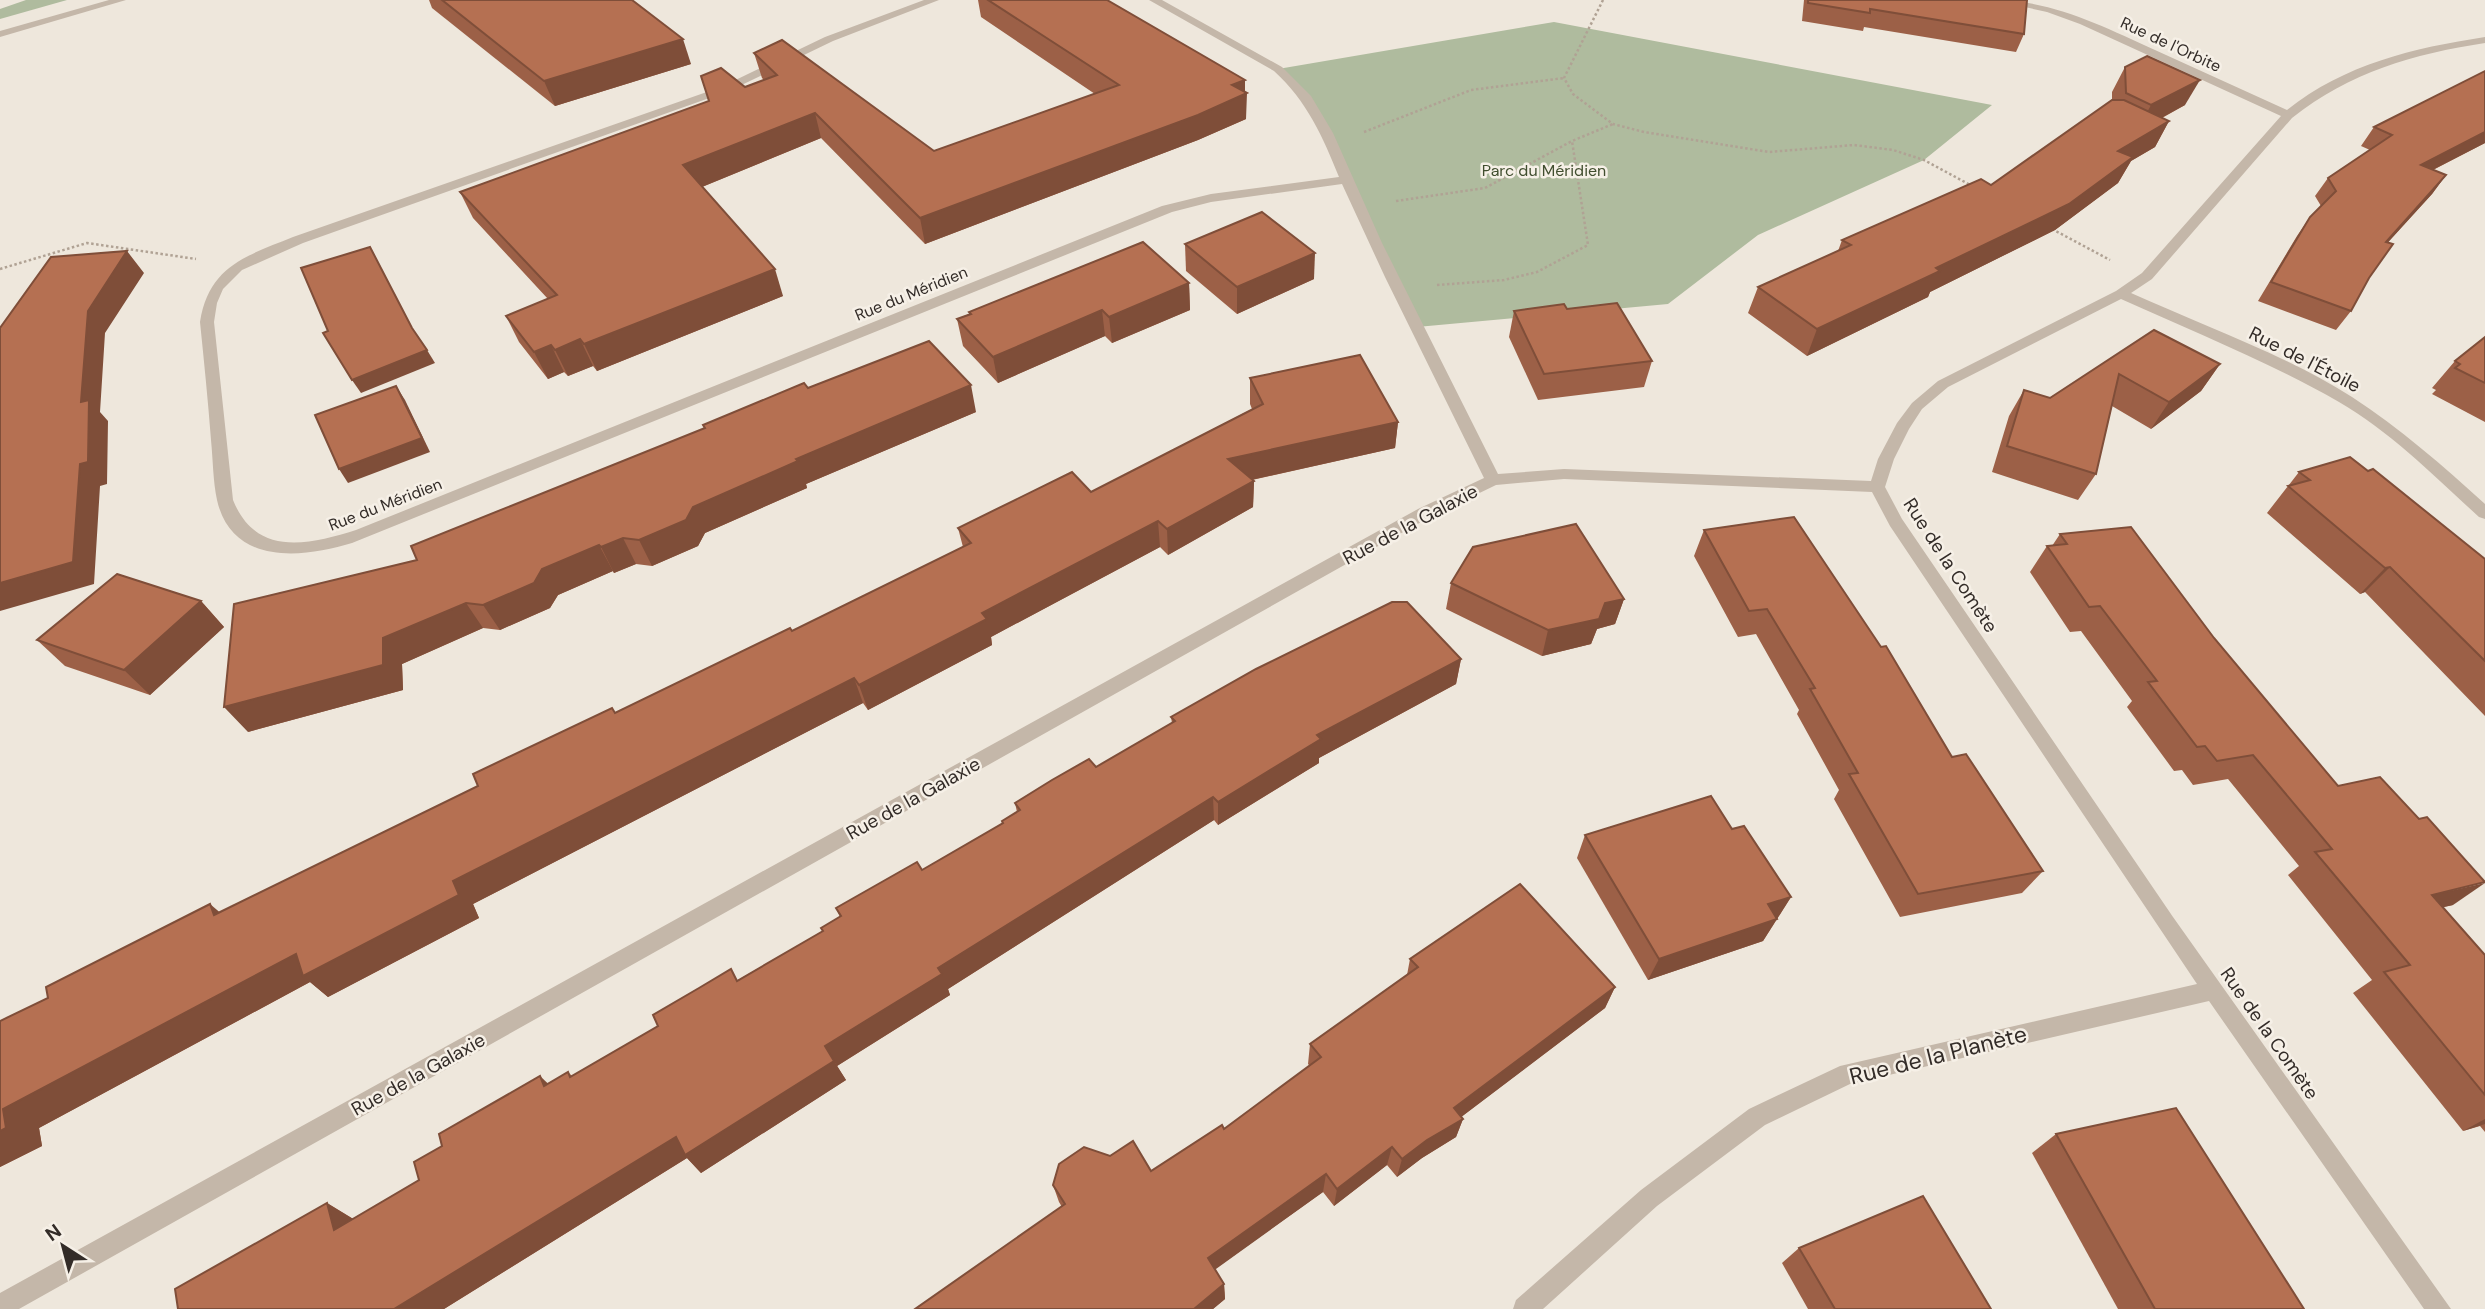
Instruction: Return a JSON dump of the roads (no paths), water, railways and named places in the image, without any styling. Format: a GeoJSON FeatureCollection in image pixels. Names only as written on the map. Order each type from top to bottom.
{"type":"FeatureCollection","features":[{"type":"Feature","properties":{"kind":"street"},"geometry":{"type":"LineString","coordinates":[[0,34],[121,0]]}},
{"type":"Feature","properties":{"kind":"street","name":"Rue du Méridien"},"geometry":{"type":"LineString","coordinates":[[934,0],[829,39],[726,89],[299,240],[239,265],[222,279],[208,301],[207,322],[225,499],[235,523],[254,541],[285,549],[322,547],[362,534],[1167,209],[1211,198],[1347,180]]}},
{"type":"Feature","properties":{"kind":"street"},"geometry":{"type":"LineString","coordinates":[[1154,0],[1278,69],[1296,83],[1310,102],[1357,206],[1493,481]]}},
{"type":"Feature","properties":{"kind":"street","name":"Rue de l'Orbite"},"geometry":{"type":"LineString","coordinates":[[1997,0],[2049,9],[2084,22],[2288,115]]}},
{"type":"Feature","properties":{"kind":"street"},"geometry":{"type":"LineString","coordinates":[[1877,487],[1886,459],[1917,406],[1943,384],[2121,294],[2147,276],[2288,115],[2309,96],[2334,80],[2367,67],[2402,56],[2485,40]]}},
{"type":"Feature","properties":{"kind":"street","name":"Rue de l'Étoile"},"geometry":{"type":"LineString","coordinates":[[2121,294],[2271,361],[2346,400],[2414,450],[2485,513]]}},
{"type":"Feature","properties":{"kind":"street","name":"Rue de la Galaxie"},"geometry":{"type":"LineString","coordinates":[[0,1306],[1424,513],[1493,481],[1564,474],[1877,487]]}},
{"type":"Feature","properties":{"kind":"street","name":"Rue de la Comète"},"geometry":{"type":"LineString","coordinates":[[1877,487],[1904,533],[2166,923],[2439,1309]]}},
{"type":"Feature","properties":{"kind":"street","name":"Rue de la Planète"},"geometry":{"type":"LineString","coordinates":[[1525,1309],[1648,1198],[1757,1117],[1848,1074],[2214,990]]}},
{"type":"Feature","properties":{"kind":"park label","name":"Parc du Méridien"},"geometry":{"type":"Point","coordinates":[1544,170]}}]}
